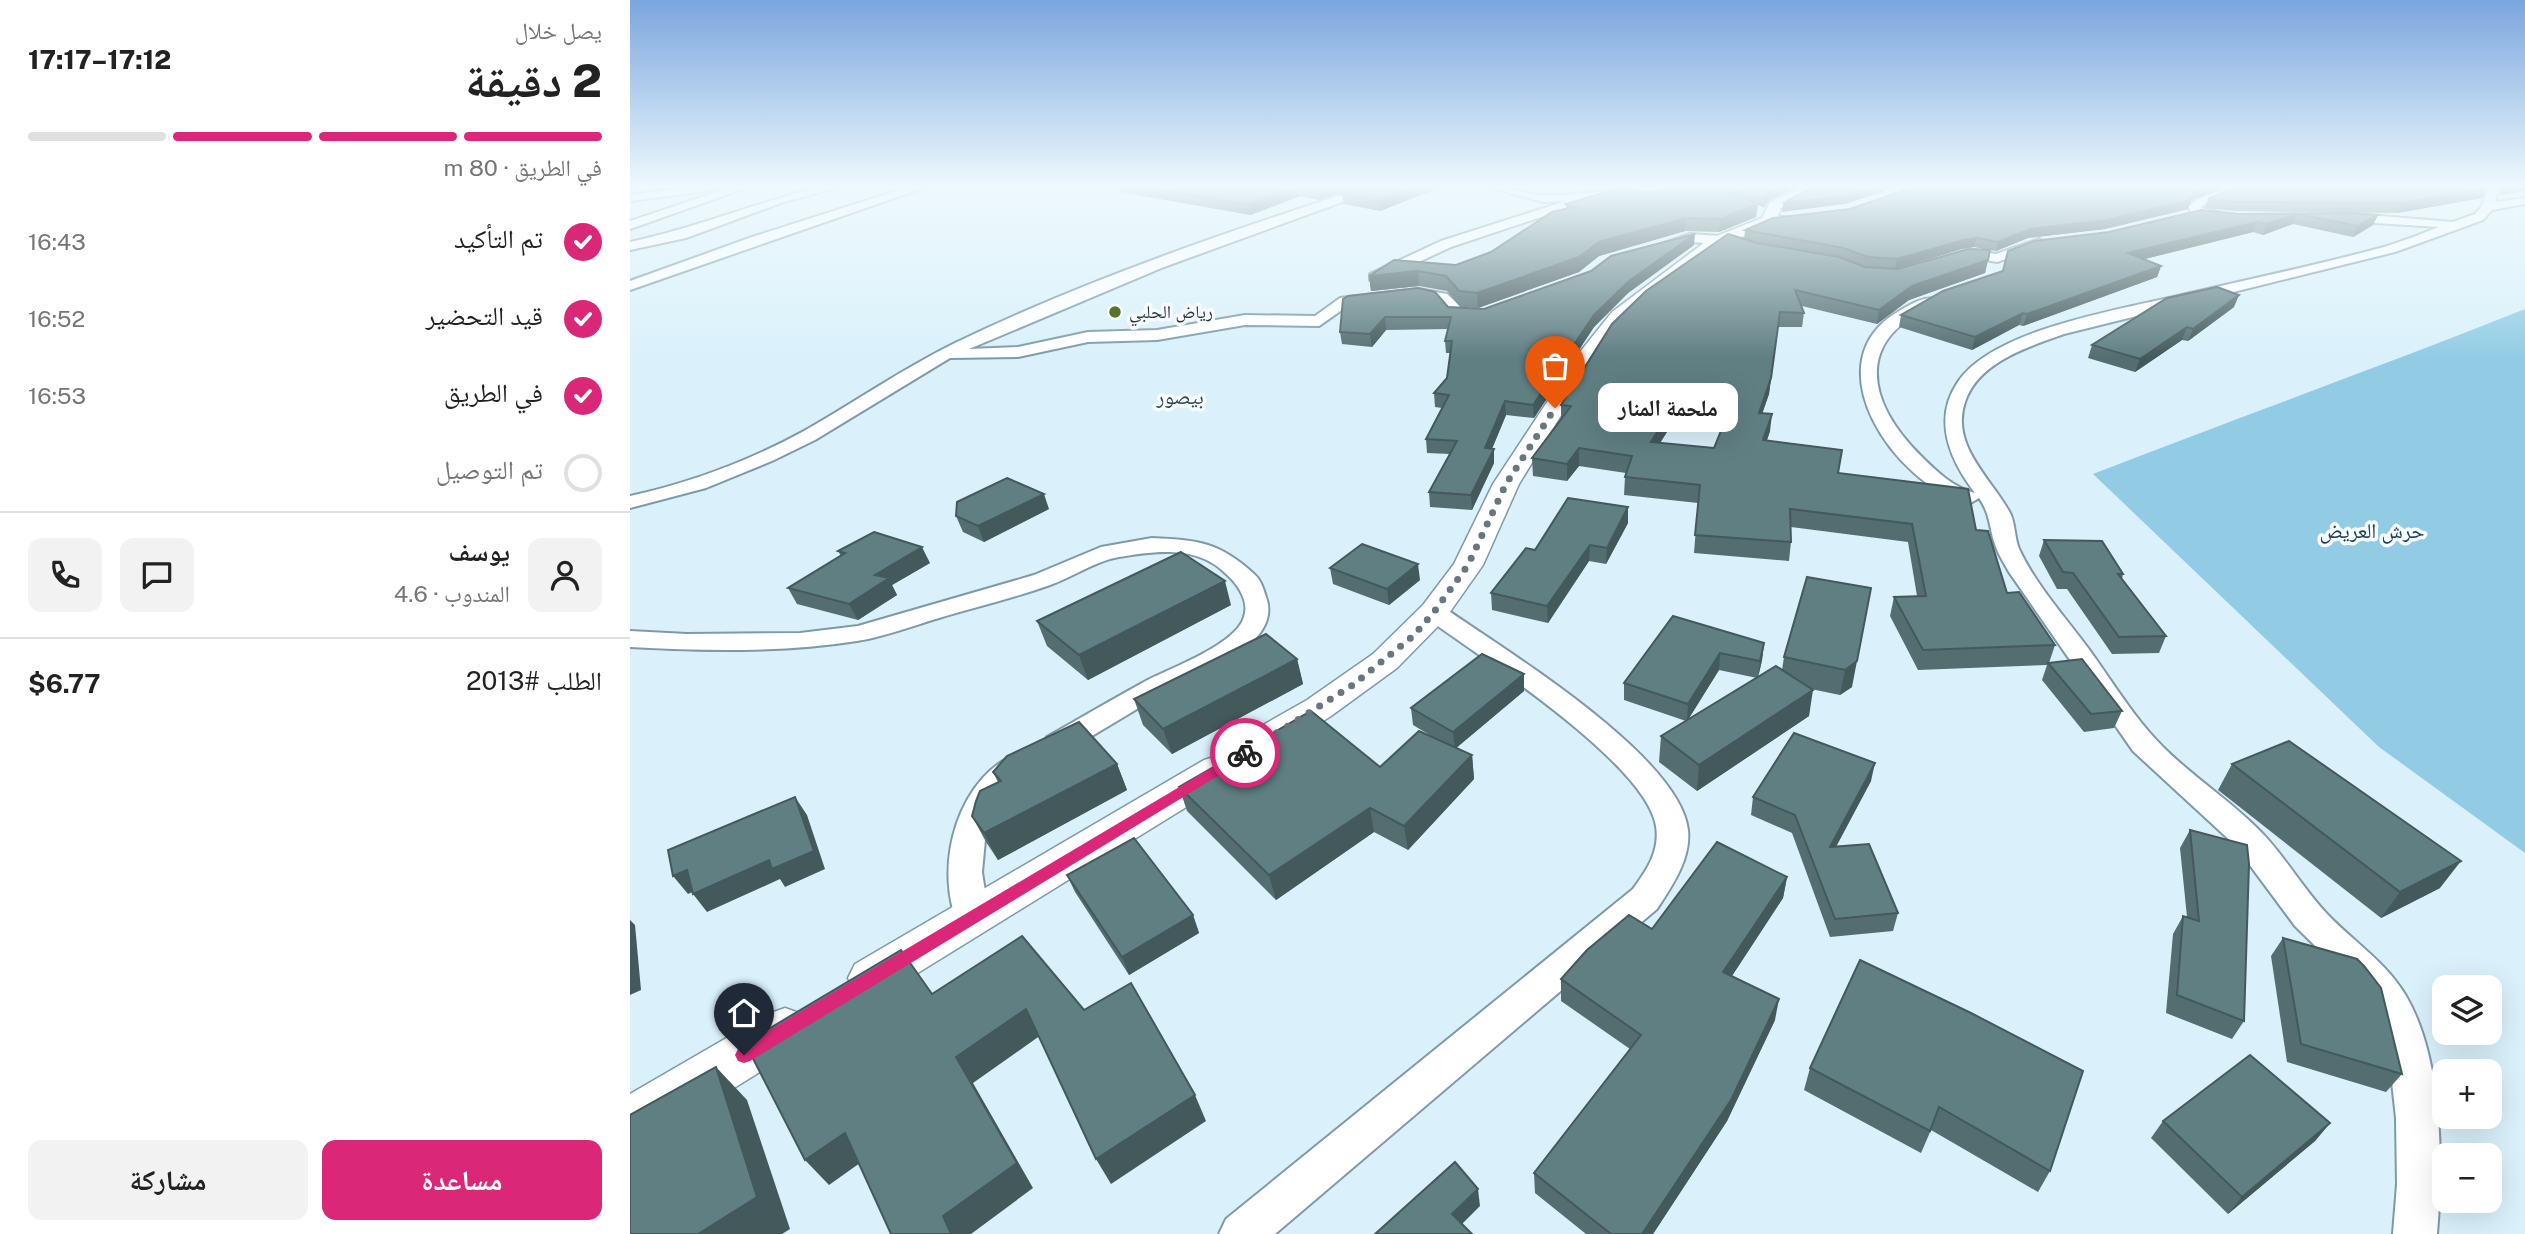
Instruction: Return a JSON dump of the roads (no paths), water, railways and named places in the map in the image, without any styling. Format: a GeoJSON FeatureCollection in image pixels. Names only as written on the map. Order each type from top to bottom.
{"type":"FeatureCollection","features":[{"type":"Feature","properties":{"kind":"street"},"geometry":{"type":"LineString","coordinates":[[630,248],[649,243]]}},
{"type":"Feature","properties":{"kind":"street"},"geometry":{"type":"LineString","coordinates":[[630,286],[749,243]]}},
{"type":"Feature","properties":{"kind":"street"},"geometry":{"type":"LineString","coordinates":[[634,503],[729,472],[782,449],[848,412],[900,378],[946,354],[1211,243]]}},
{"type":"Feature","properties":{"kind":"street"},"geometry":{"type":"LineString","coordinates":[[946,354],[1018,352],[1088,337],[1157,335],[1245,320],[1319,321],[1376,276],[1430,250],[1452,243]]}},
{"type":"Feature","properties":{"kind":"street"},"geometry":{"type":"LineString","coordinates":[[1648,250],[1674,243]]}},
{"type":"Feature","properties":{"kind":"street"},"geometry":{"type":"LineString","coordinates":[[842,996],[1319,708],[1385,661],[1434,612],[1468,565],[1506,484],[1598,340],[1637,299],[1724,243]]}},
{"type":"Feature","properties":{"kind":"street"},"geometry":{"type":"LineString","coordinates":[[1941,264],[1975,254],[1997,258],[2028,245],[2051,243]]}},
{"type":"Feature","properties":{"kind":"street"},"geometry":{"type":"LineString","coordinates":[[2407,243],[2083,323],[2031,339],[1983,365],[1960,389],[1954,422],[1955,437],[1963,461],[2000,516],[2006,544],[2021,572],[2143,744],[2162,765],[2246,836],[2307,917],[2364,972],[2395,1010],[2407,1050],[2413,1092],[2419,1191],[2415,1234]]}},
{"type":"Feature","properties":{"kind":"street"},"geometry":{"type":"LineString","coordinates":[[1994,276],[1997,258]]}},
{"type":"Feature","properties":{"kind":"street"},"geometry":{"type":"LineString","coordinates":[[1345,301],[1429,293],[1442,297],[1451,311],[1459,315],[1479,316],[1492,312]]}},
{"type":"Feature","properties":{"kind":"street"},"geometry":{"type":"LineString","coordinates":[[1947,296],[1914,308],[1895,319],[1880,334],[1873,348],[1869,389],[1874,409],[1894,439],[1941,487],[1961,497],[1993,503]]}},
{"type":"Feature","properties":{"kind":"street"},"geometry":{"type":"LineString","coordinates":[[630,639],[752,642],[829,638],[881,628],[1019,587],[1054,575],[1092,557],[1119,550],[1186,545],[1223,558],[1249,582],[1256,602],[1257,617],[1245,636],[1212,660],[1155,687],[1014,767],[994,783],[981,799],[972,818],[965,866],[972,918]]}},
{"type":"Feature","properties":{"kind":"street"},"geometry":{"type":"LineString","coordinates":[[1241,1234],[1646,899],[1670,858],[1673,845],[1670,816],[1663,801],[1633,764],[1566,709],[1434,612]]}},
{"type":"Feature","properties":{"kind":"street"},"geometry":{"type":"LineString","coordinates":[[630,1123],[807,1017]]}},
{"type":"Feature","properties":{"kind":"place","name":"رياض الحلبي"},"geometry":{"type":"Point","coordinates":[1115,312]}},
{"type":"Feature","properties":{"kind":"place","name":"ملحمة المنار"},"geometry":{"type":"Point","coordinates":[1555,408]}},
{"type":"Feature","properties":{"kind":"district","name":"بيصور"},"geometry":{"type":"Point","coordinates":[1180,397]}},
{"type":"Feature","properties":{"kind":"park label","name":"حرش العريض"},"geometry":{"type":"Point","coordinates":[2372,531]}}]}
